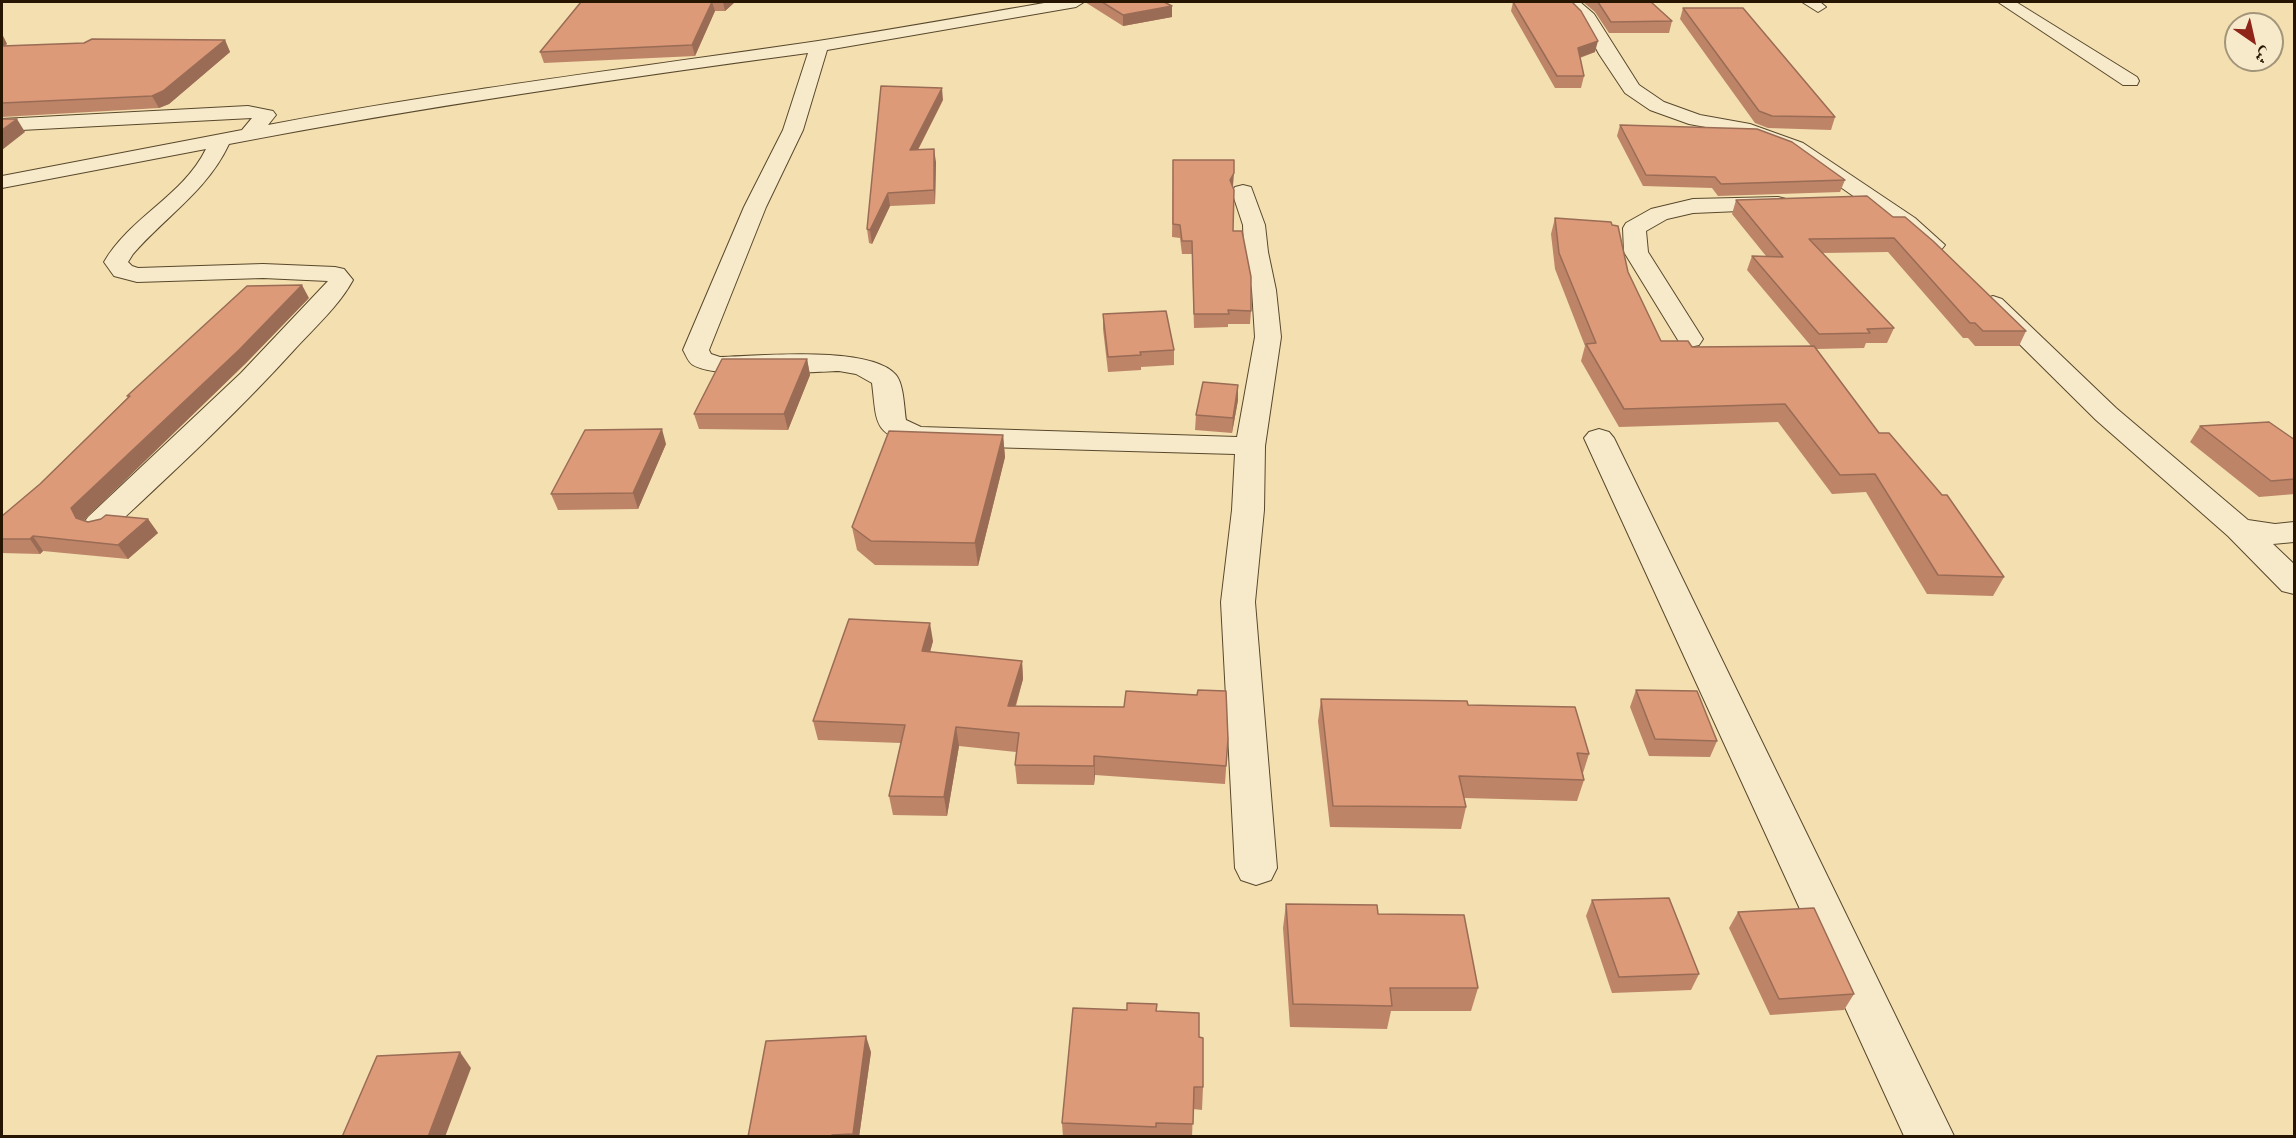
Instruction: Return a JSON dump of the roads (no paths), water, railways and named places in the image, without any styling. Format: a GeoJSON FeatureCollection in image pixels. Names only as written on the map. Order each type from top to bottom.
{"type":"FeatureCollection","features":[{"type":"Feature","properties":{"kind":"street"},"geometry":{"type":"LineString","coordinates":[[2,182],[481,93],[819,46],[1030,5],[1076,2]]}},
{"type":"Feature","properties":{"kind":"street"},"geometry":{"type":"LineString","coordinates":[[1571,2],[1588,18],[1608,54],[1632,89],[1657,106],[1696,120],[1743,129],[1796,147],[1907,223],[1953,264]]}},
{"type":"Feature","properties":{"kind":"street"},"geometry":{"type":"LineString","coordinates":[[2006,2],[2130,81]]}},
{"type":"Feature","properties":{"kind":"street"},"geometry":{"type":"LineString","coordinates":[[819,46],[792,130],[755,207],[696,350],[701,359],[717,364],[839,363],[864,367],[885,379],[892,425],[916,436],[1250,446]]}},
{"type":"Feature","properties":{"kind":"street"},"geometry":{"type":"LineString","coordinates":[[2,125],[248,112],[266,115],[246,136]]}},
{"type":"Feature","properties":{"kind":"street"},"geometry":{"type":"LineString","coordinates":[[99,524],[218,414],[287,344],[337,287],[340,280],[335,274],[275,272],[136,275],[123,271],[116,262],[122,250],[160,217],[212,162],[220,142]]}},
{"type":"Feature","properties":{"kind":"street"},"geometry":{"type":"LineString","coordinates":[[1243,192],[1254,225],[1256,252],[1264,290],[1268,337],[1250,446],[1248,510],[1238,602],[1256,868]]}},
{"type":"Feature","properties":{"kind":"street"},"geometry":{"type":"LineString","coordinates":[[1840,201],[1873,200]]}},
{"type":"Feature","properties":{"kind":"street"},"geometry":{"type":"LineString","coordinates":[[1690,339],[1636,252],[1634,228],[1659,214],[1693,206],[1796,203]]}},
{"type":"Feature","properties":{"kind":"street"},"geometry":{"type":"LineString","coordinates":[[1978,289],[2106,414],[2239,529],[2295,583]]}},
{"type":"Feature","properties":{"kind":"street"},"geometry":{"type":"LineString","coordinates":[[1599,438],[1929,1137]]}},
{"type":"Feature","properties":{"kind":"street"},"geometry":{"type":"LineString","coordinates":[[2239,529],[2275,534],[2295,532]]}}]}
